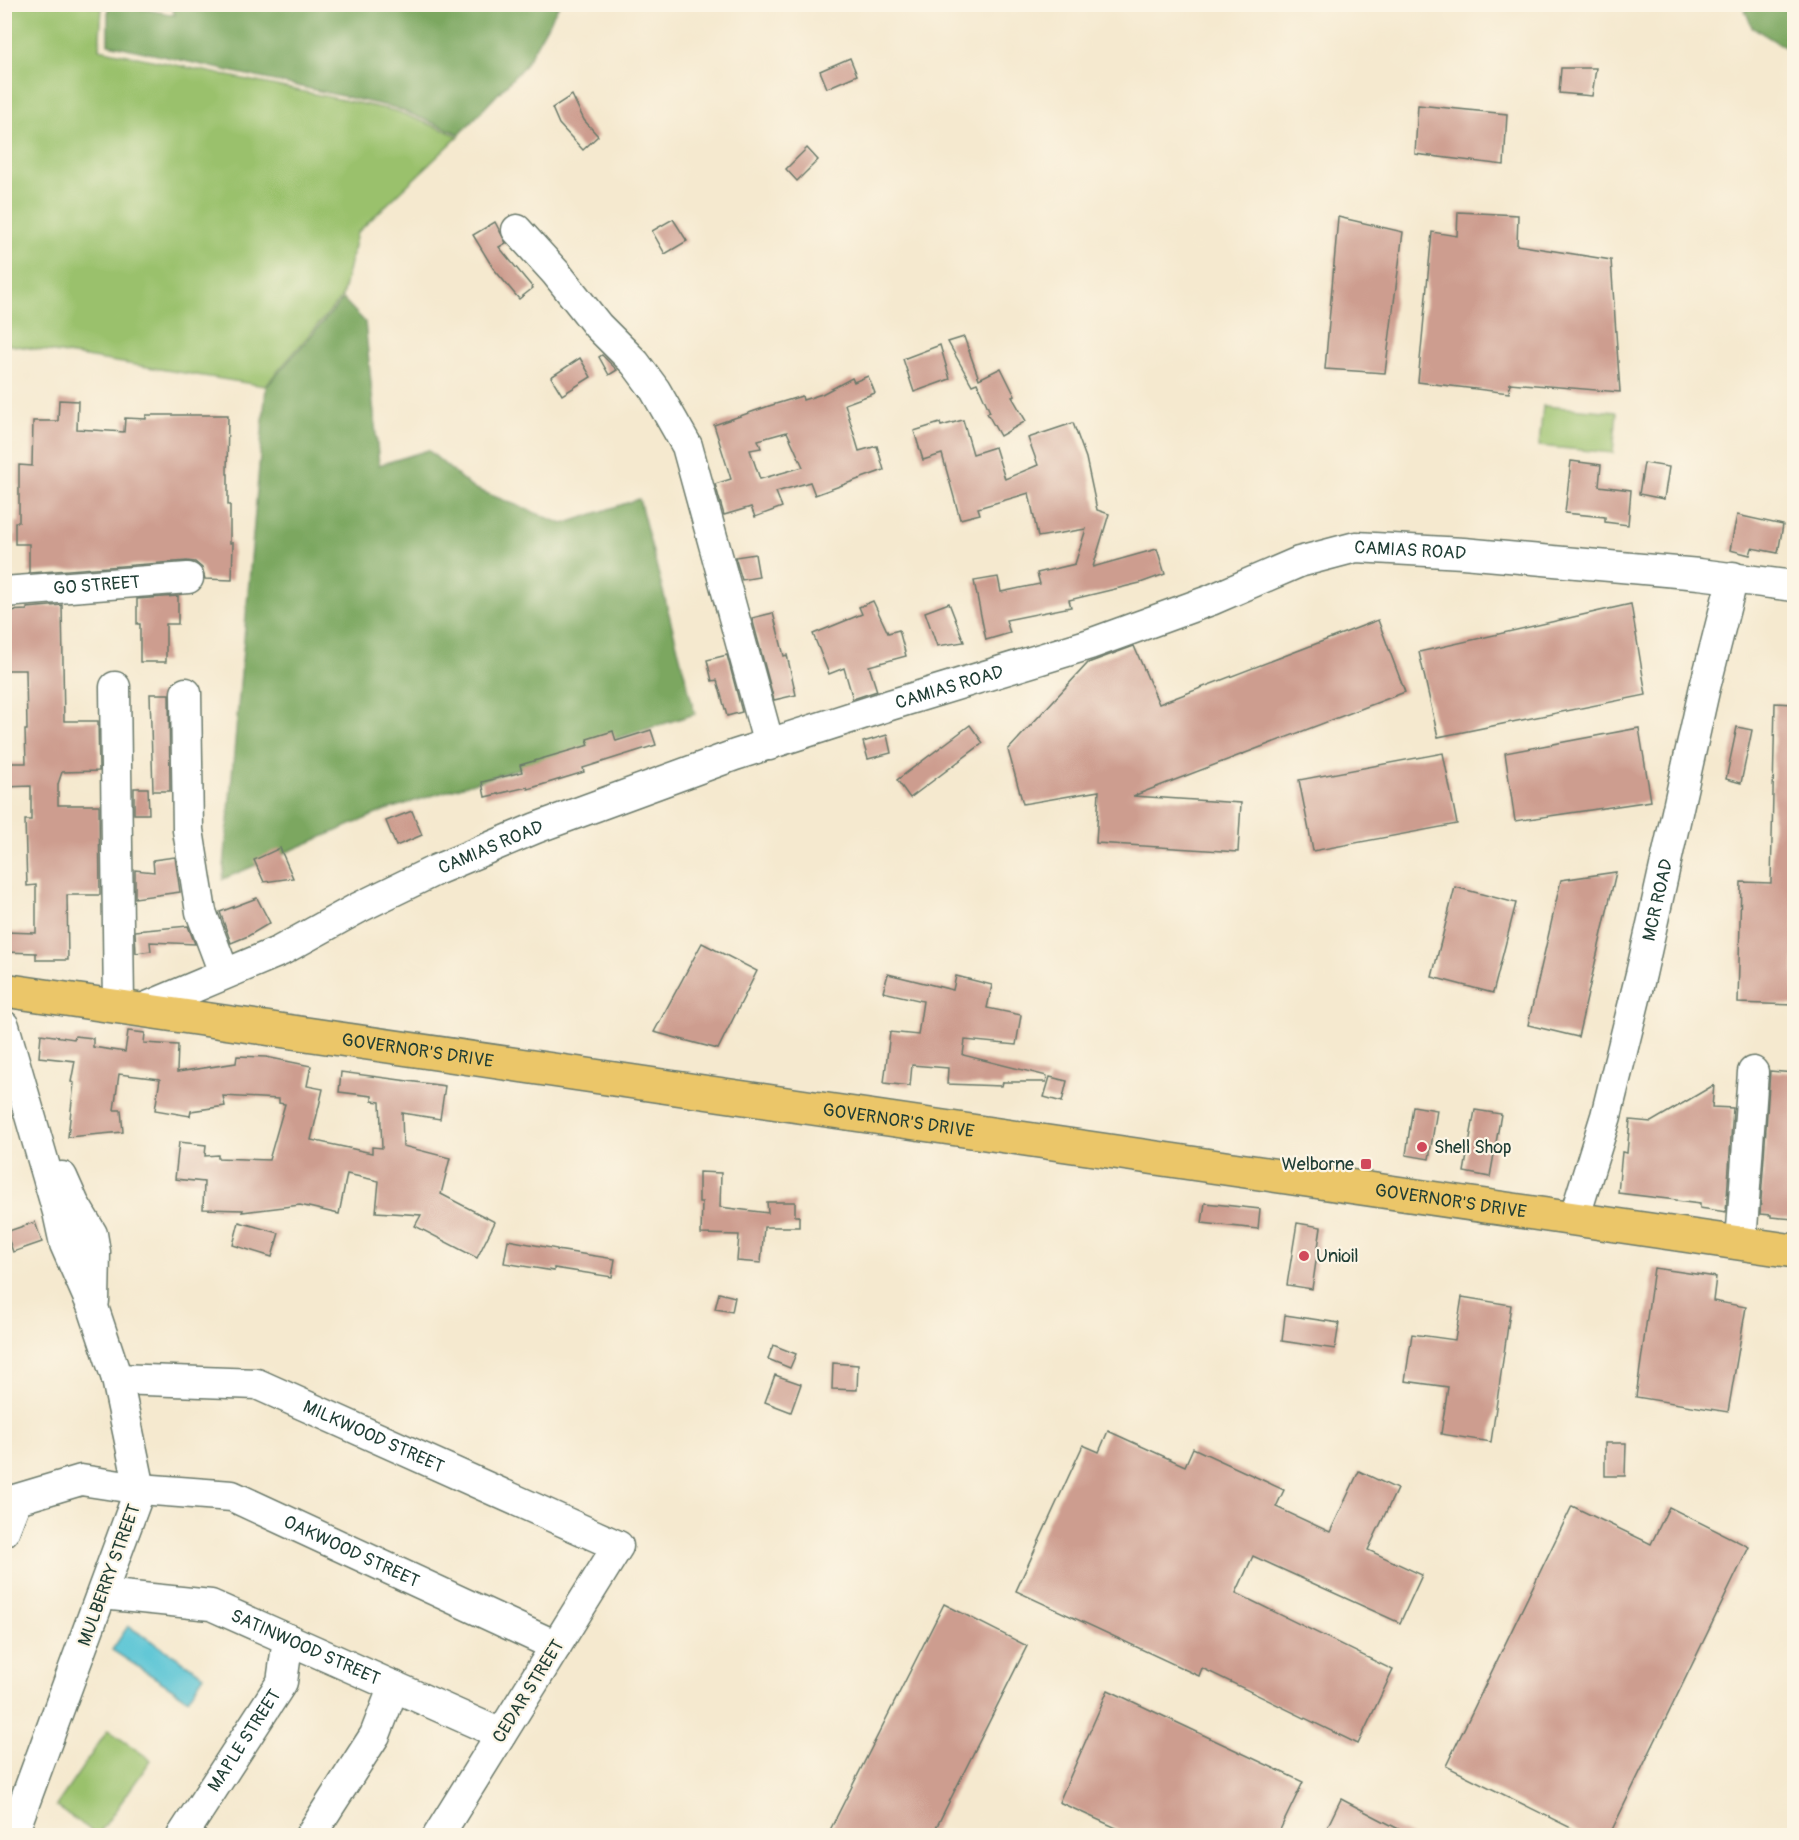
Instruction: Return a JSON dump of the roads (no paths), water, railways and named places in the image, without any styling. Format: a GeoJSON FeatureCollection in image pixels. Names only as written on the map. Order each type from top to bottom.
{"type":"FeatureCollection","features":[{"type":"Feature","properties":{"kind":"highway","name":"GOVERNOR'S DRIVE"},"geometry":{"type":"LineString","coordinates":[[10,991],[1794,1251]]}},
{"type":"Feature","properties":{"kind":"street"},"geometry":{"type":"LineString","coordinates":[[517,230],[556,273],[598,326],[635,363],[655,390],[687,447],[769,745]]}},
{"type":"Feature","properties":{"kind":"street","name":"CAMIAS ROAD"},"geometry":{"type":"LineString","coordinates":[[130,1008],[280,951],[360,907],[446,865],[536,828],[735,755],[1090,644],[1211,600],[1299,562],[1356,547],[1463,553],[1733,577],[1794,586]]}},
{"type":"Feature","properties":{"kind":"street","name":"MCR ROAD"},"geometry":{"type":"LineString","coordinates":[[1574,1219],[1606,1116],[1641,974],[1704,691],[1733,577]]}},
{"type":"Feature","properties":{"kind":"street","name":"GO STREET"},"geometry":{"type":"LineString","coordinates":[[4,592],[188,578]]}},
{"type":"Feature","properties":{"kind":"street"},"geometry":{"type":"LineString","coordinates":[[115,687],[130,1008]]}},
{"type":"Feature","properties":{"kind":"street"},"geometry":{"type":"LineString","coordinates":[[186,693],[189,841],[201,912],[224,973]]}},
{"type":"Feature","properties":{"kind":"street","name":"MULBERRY STREET"},"geometry":{"type":"LineString","coordinates":[[10,991],[50,1140],[74,1204],[92,1233],[95,1252],[94,1310]]}},
{"type":"Feature","properties":{"kind":"street","name":"MULBERRY STREET"},"geometry":{"type":"LineString","coordinates":[[4,1026],[58,1212],[62,1235],[94,1310],[117,1378],[140,1489],[16,1834]]}},
{"type":"Feature","properties":{"kind":"street"},"geometry":{"type":"LineString","coordinates":[[1741,1244],[1753,1072]]}},
{"type":"Feature","properties":{"kind":"street","name":"MILKWOOD STREET"},"geometry":{"type":"LineString","coordinates":[[117,1378],[257,1384],[618,1546]]}},
{"type":"Feature","properties":{"kind":"street","name":"OAKWOOD STREET"},"geometry":{"type":"LineString","coordinates":[[10,1501],[81,1480],[140,1489],[231,1496],[556,1646]]}},
{"type":"Feature","properties":{"kind":"street"},"geometry":{"type":"LineString","coordinates":[[4,1531],[10,1501]]}},
{"type":"Feature","properties":{"kind":"street","name":"CEDAR STREET"},"geometry":{"type":"LineString","coordinates":[[438,1836],[618,1546]]}},
{"type":"Feature","properties":{"kind":"street","name":"SATINWOOD STREET"},"geometry":{"type":"LineString","coordinates":[[102,1594],[212,1605],[501,1734]]}},
{"type":"Feature","properties":{"kind":"street","name":"MAPLE STREET"},"geometry":{"type":"LineString","coordinates":[[182,1836],[282,1682],[288,1639]]}},
{"type":"Feature","properties":{"kind":"street"},"geometry":{"type":"LineString","coordinates":[[310,1836],[375,1735],[394,1686]]}},
{"type":"Feature","properties":{"kind":"water"},"geometry":{"type":"Polygon","coordinates":[[[128,1626],[204,1675],[188,1699],[112,1650],[128,1626]]]}},
{"type":"Feature","properties":{"kind":"place","name":"Shell Shop"},"geometry":{"type":"Point","coordinates":[1422,1147]}},
{"type":"Feature","properties":{"kind":"place","name":"Welborne"},"geometry":{"type":"Point","coordinates":[1366,1164]}},
{"type":"Feature","properties":{"kind":"place","name":"Unioil"},"geometry":{"type":"Point","coordinates":[1304,1256]}}]}
